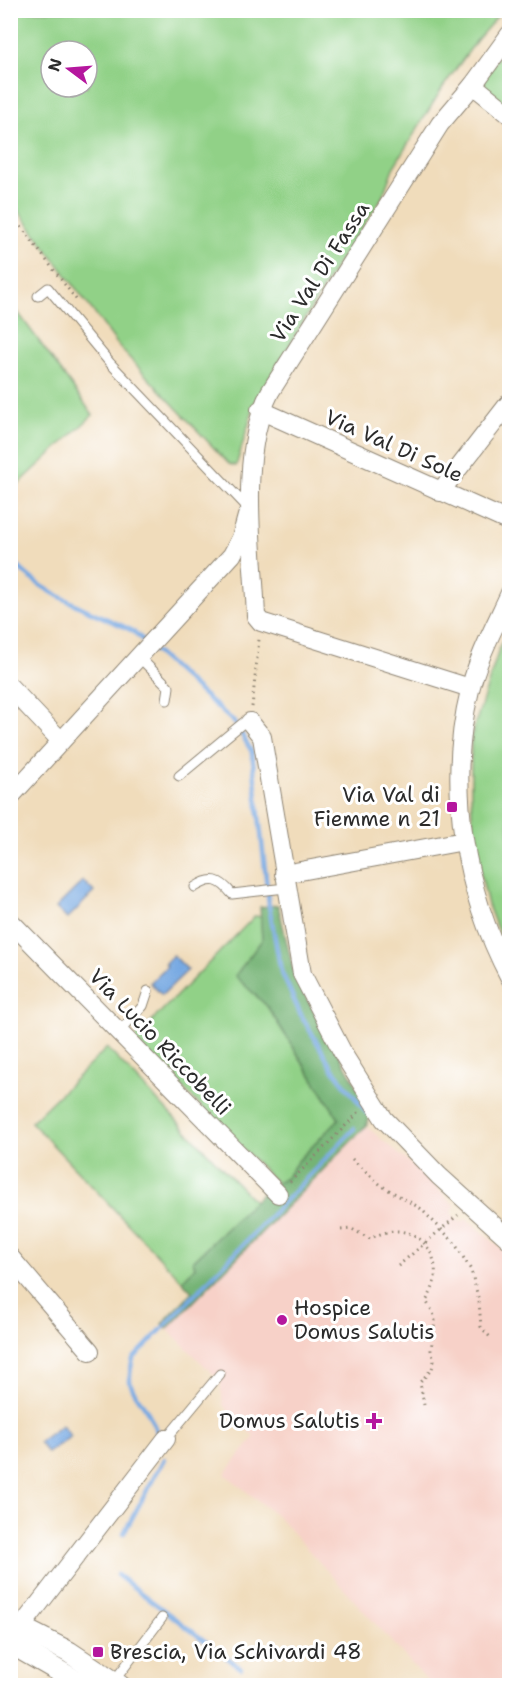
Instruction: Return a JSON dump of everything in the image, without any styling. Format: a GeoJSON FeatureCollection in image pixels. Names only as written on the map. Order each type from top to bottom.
{"type":"FeatureCollection","features":[{"type":"Feature","properties":{"kind":"street","name":"Via Val Di Fassa"},"geometry":{"type":"LineString","coordinates":[[470,688],[261,622],[256,616],[249,467],[260,410],[440,124],[473,86],[510,34]]}},
{"type":"Feature","properties":{"kind":"street"},"geometry":{"type":"LineString","coordinates":[[473,86],[510,114]]}},
{"type":"Feature","properties":{"kind":"street"},"geometry":{"type":"LineString","coordinates":[[440,492],[510,402]]}},
{"type":"Feature","properties":{"kind":"street","name":"Via Val Di Sole"},"geometry":{"type":"LineString","coordinates":[[260,410],[510,522]]}},
{"type":"Feature","properties":{"kind":"street"},"geometry":{"type":"LineString","coordinates":[[10,797],[232,555],[241,538],[250,502]]}},
{"type":"Feature","properties":{"kind":"street"},"geometry":{"type":"LineString","coordinates":[[232,555],[245,554],[254,564]]}},
{"type":"Feature","properties":{"kind":"street"},"geometry":{"type":"LineString","coordinates":[[510,593],[470,688],[461,738],[460,785],[464,841],[475,897],[490,941],[510,978]]}},
{"type":"Feature","properties":{"kind":"street"},"geometry":{"type":"LineString","coordinates":[[10,687],[61,741]]}},
{"type":"Feature","properties":{"kind":"street"},"geometry":{"type":"LineString","coordinates":[[246,722],[262,737],[282,884],[302,974],[345,1058],[384,1119],[439,1176],[510,1240]]}},
{"type":"Feature","properties":{"kind":"street"},"geometry":{"type":"LineString","coordinates":[[282,884],[464,841]]}},
{"type":"Feature","properties":{"kind":"street","name":"Via Lucio Riccobelli"},"geometry":{"type":"LineString","coordinates":[[10,921],[278,1194]]}},
{"type":"Feature","properties":{"kind":"street"},"geometry":{"type":"LineString","coordinates":[[10,1257],[90,1351]]}},
{"type":"Feature","properties":{"kind":"street"},"geometry":{"type":"LineString","coordinates":[[14,1630],[166,1440]]}},
{"type":"Feature","properties":{"kind":"street"},"geometry":{"type":"LineString","coordinates":[[14,1630],[69,1652],[117,1683]]}},
{"type":"Feature","properties":{"kind":"street"},"geometry":{"type":"LineString","coordinates":[[14,1630],[85,1686]]}},
{"type":"Feature","properties":{"kind":"lane"},"geometry":{"type":"LineString","coordinates":[[38,296],[48,288],[110,363],[250,502]]}},
{"type":"Feature","properties":{"kind":"lane"},"geometry":{"type":"LineString","coordinates":[[146,650],[169,687],[167,700]]}},
{"type":"Feature","properties":{"kind":"lane"},"geometry":{"type":"LineString","coordinates":[[179,776],[233,730],[246,722]]}},
{"type":"Feature","properties":{"kind":"lane"},"geometry":{"type":"LineString","coordinates":[[195,887],[206,880],[214,879],[222,881],[232,894],[258,891],[282,884]]}},
{"type":"Feature","properties":{"kind":"lane"},"geometry":{"type":"LineString","coordinates":[[119,1032],[143,1006],[148,991]]}},
{"type":"Feature","properties":{"kind":"lane"},"geometry":{"type":"LineString","coordinates":[[166,1440],[220,1374]]}},
{"type":"Feature","properties":{"kind":"lane"},"geometry":{"type":"LineString","coordinates":[[117,1683],[162,1618]]}},
{"type":"Feature","properties":{"kind":"path"},"geometry":{"type":"LineString","coordinates":[[10,212],[83,310]]}},
{"type":"Feature","properties":{"kind":"path"},"geometry":{"type":"LineString","coordinates":[[246,722],[260,632]]}},
{"type":"Feature","properties":{"kind":"path"},"geometry":{"type":"LineString","coordinates":[[278,1194],[360,1111]]}},
{"type":"Feature","properties":{"kind":"path"},"geometry":{"type":"LineString","coordinates":[[352,1159],[382,1186],[420,1208],[442,1229],[465,1258],[471,1270],[481,1327],[490,1337]]}},
{"type":"Feature","properties":{"kind":"path"},"geometry":{"type":"LineString","coordinates":[[398,1266],[454,1218]]}},
{"type":"Feature","properties":{"kind":"path"},"geometry":{"type":"LineString","coordinates":[[341,1230],[352,1229],[370,1239],[386,1232],[404,1232],[425,1244],[434,1259],[437,1270],[432,1291],[426,1301],[434,1312],[435,1333],[431,1350],[434,1354],[432,1369],[420,1382],[424,1404]]}},
{"type":"Feature","properties":{"kind":"shaded area","name":"Domus Salutis"},"geometry":{"type":"Polygon","coordinates":[[[366,1126],[455,1206],[451,1212],[454,1218],[461,1222],[467,1219],[509,1255],[509,1685],[431,1685],[279,1518],[225,1474],[254,1437],[223,1405],[220,1381],[167,1329],[366,1126]]]}},
{"type":"Feature","properties":{"kind":"green space"},"geometry":{"type":"Polygon","coordinates":[[[11,11],[502,11],[477,40],[443,87],[393,168],[382,198],[335,268],[255,403],[236,466],[229,464],[121,349],[11,201],[11,11]]]}},
{"type":"Feature","properties":{"kind":"green space"},"geometry":{"type":"Polygon","coordinates":[[[509,41],[509,110],[484,90],[484,77],[509,41]]]}},
{"type":"Feature","properties":{"kind":"green space"},"geometry":{"type":"Polygon","coordinates":[[[14,307],[93,415],[11,491],[10,309],[14,307]]]}},
{"type":"Feature","properties":{"kind":"green space"},"geometry":{"type":"Polygon","coordinates":[[[501,643],[510,647],[509,960],[488,905],[474,844],[471,795],[471,737],[501,643]]]}},
{"type":"Feature","properties":{"kind":"green space"},"geometry":{"type":"Polygon","coordinates":[[[278,905],[295,978],[372,1112],[366,1126],[167,1329],[162,1324],[192,1292],[182,1281],[195,1267],[193,1261],[266,1190],[287,1177],[297,1162],[339,1119],[267,1006],[235,976],[262,940],[260,907],[278,905]]]}},
{"type":"Feature","properties":{"kind":"green space"},"geometry":{"type":"Polygon","coordinates":[[[255,916],[261,917],[262,940],[236,976],[267,1006],[339,1119],[278,1184],[134,1039],[255,916]]]}},
{"type":"Feature","properties":{"kind":"green space"},"geometry":{"type":"Polygon","coordinates":[[[107,1048],[255,1202],[193,1261],[195,1267],[182,1281],[31,1122],[107,1048]]]}},
{"type":"Feature","properties":{"kind":"water"},"geometry":{"type":"Polygon","coordinates":[[[83,881],[94,892],[67,919],[56,908],[83,881]]]}},
{"type":"Feature","properties":{"kind":"water"},"geometry":{"type":"Polygon","coordinates":[[[173,955],[188,970],[162,995],[150,983],[167,966],[165,963],[173,955]]]}},
{"type":"Feature","properties":{"kind":"water"},"geometry":{"type":"Polygon","coordinates":[[[62,1425],[71,1436],[47,1453],[39,1442],[62,1425]]]}},
{"type":"Feature","properties":{"kind":"waterway"},"geometry":{"type":"LineString","coordinates":[[10,556],[20,569],[49,591],[133,631],[145,642]]}},
{"type":"Feature","properties":{"kind":"waterway"},"geometry":{"type":"LineString","coordinates":[[151,648],[235,723],[252,752],[269,906],[281,971],[300,1013],[332,1068],[367,1113]]}},
{"type":"Feature","properties":{"kind":"waterway"},"geometry":{"type":"LineString","coordinates":[[159,1437],[149,1414],[130,1382],[133,1359],[354,1129]]}},
{"type":"Feature","properties":{"kind":"waterway"},"geometry":{"type":"LineString","coordinates":[[124,1533],[164,1459]]}},
{"type":"Feature","properties":{"kind":"waterway"},"geometry":{"type":"LineString","coordinates":[[117,1575],[241,1668]]}},
{"type":"Feature","properties":{"kind":"place","name":"Via Val di Fiemme n 21"},"geometry":{"type":"Point","coordinates":[452,807]}},
{"type":"Feature","properties":{"kind":"place","name":"Hospice Domus Salutis"},"geometry":{"type":"Point","coordinates":[282,1320]}},
{"type":"Feature","properties":{"kind":"place","name":"Domus Salutis"},"geometry":{"type":"Point","coordinates":[374,1421]}},
{"type":"Feature","properties":{"kind":"place","name":"Brescia, Via Schivardi 48"},"geometry":{"type":"Point","coordinates":[98,1652]}}]}
